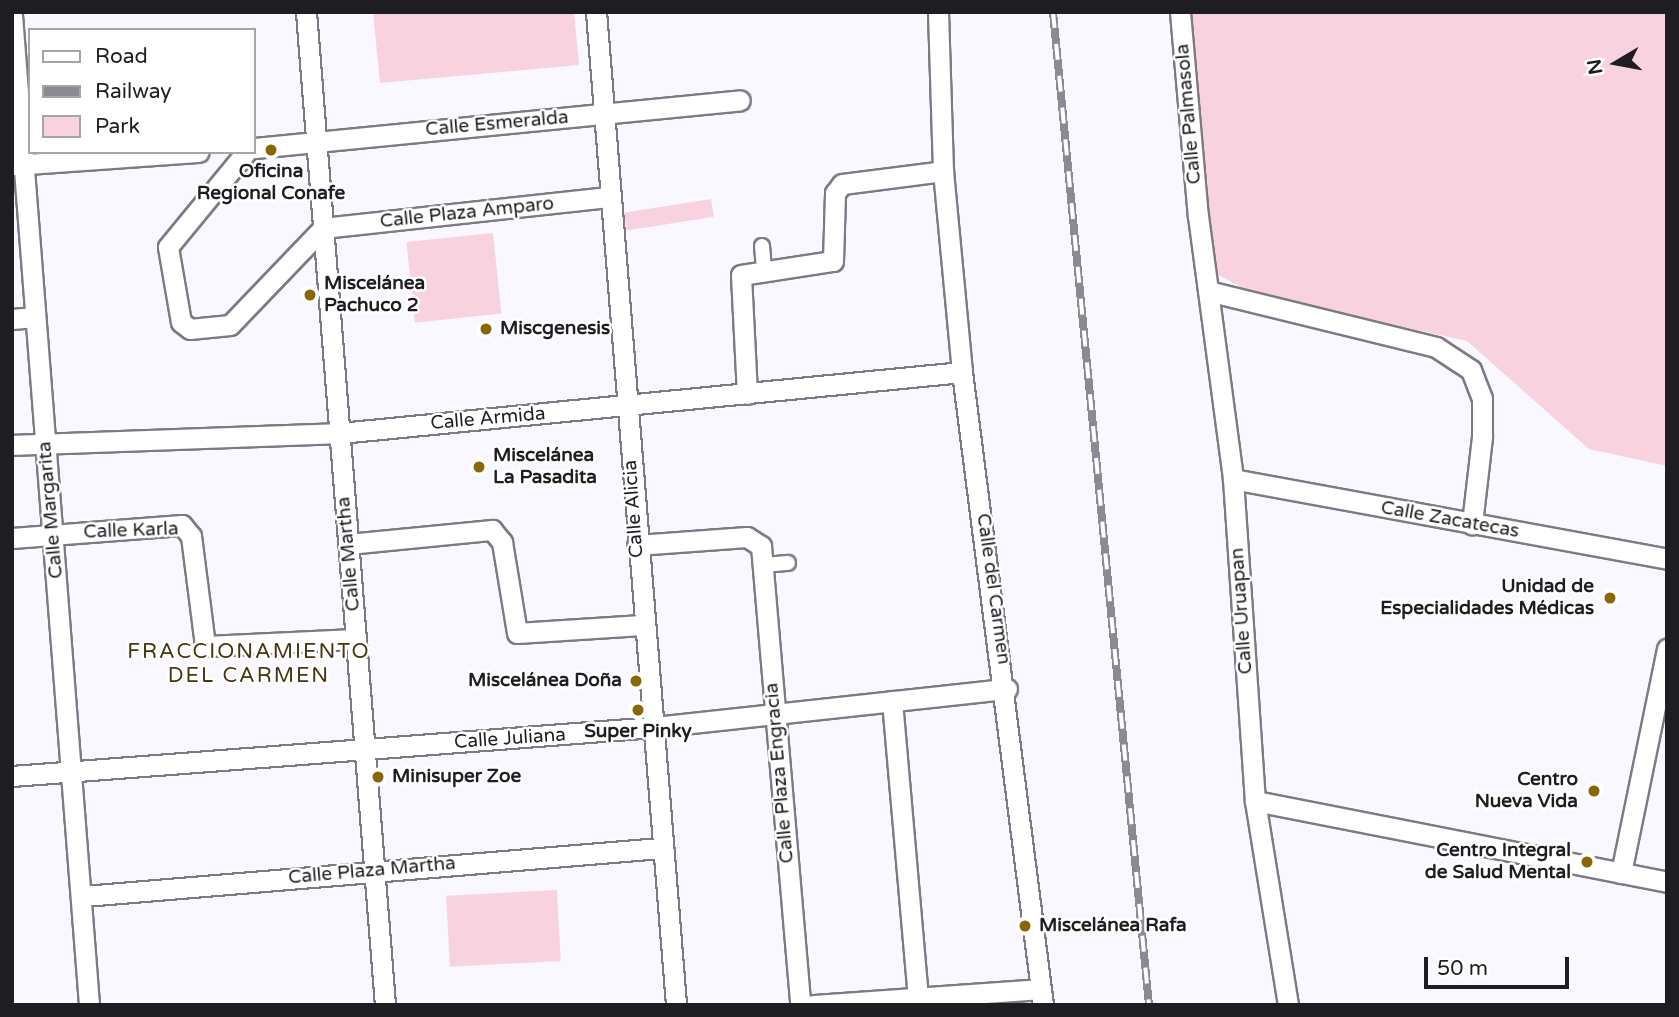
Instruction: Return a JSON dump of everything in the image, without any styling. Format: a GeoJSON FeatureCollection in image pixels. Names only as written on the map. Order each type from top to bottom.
{"type":"FeatureCollection","features":[{"type":"Feature","properties":{"kind":"street","name":"Calle Martha"},"geometry":{"type":"LineString","coordinates":[[306,12],[385,1005]]}},
{"type":"Feature","properties":{"kind":"street","name":"Calle Alicia"},"geometry":{"type":"LineString","coordinates":[[596,12],[642,625],[655,727],[661,848],[676,1005]]}},
{"type":"Feature","properties":{"kind":"street","name":"Calle del Carmen"},"geometry":{"type":"LineString","coordinates":[[937,12],[943,173],[962,372],[1007,689],[1041,997]]}},
{"type":"Feature","properties":{"kind":"street","name":"Calle Palmasola"},"geometry":{"type":"LineString","coordinates":[[1180,12],[1198,216]]}},
{"type":"Feature","properties":{"kind":"street","name":"Calle Margarita"},"geometry":{"type":"LineString","coordinates":[[12,15],[17,165],[35,317],[54,535],[84,896],[89,1005]]}},
{"type":"Feature","properties":{"kind":"street","name":"Calle Esmeralda"},"geometry":{"type":"LineString","coordinates":[[256,148],[740,100]]}},
{"type":"Feature","properties":{"kind":"street"},"geometry":{"type":"LineString","coordinates":[[17,165],[171,154]]}},
{"type":"Feature","properties":{"kind":"street"},"geometry":{"type":"LineString","coordinates":[[244,154],[168,247],[185,326],[230,325],[323,228]]}},
{"type":"Feature","properties":{"kind":"street"},"geometry":{"type":"LineString","coordinates":[[747,394],[740,282],[747,272],[833,261],[835,193],[842,184],[943,173]]}},
{"type":"Feature","properties":{"kind":"street","name":"Calle Plaza Amparo"},"geometry":{"type":"LineString","coordinates":[[323,228],[610,197]]}},
{"type":"Feature","properties":{"kind":"street","name":"Calle Uruapan"},"geometry":{"type":"LineString","coordinates":[[1198,216],[1233,479],[1255,800],[1288,1005]]}},
{"type":"Feature","properties":{"kind":"street"},"geometry":{"type":"LineString","coordinates":[[762,246],[764,271]]}},
{"type":"Feature","properties":{"kind":"street"},"geometry":{"type":"LineString","coordinates":[[1208,291],[1436,347],[1471,370],[1482,411],[1472,524]]}},
{"type":"Feature","properties":{"kind":"street"},"geometry":{"type":"LineString","coordinates":[[12,319],[35,317]]}},
{"type":"Feature","properties":{"kind":"street","name":"Calle Armida"},"geometry":{"type":"LineString","coordinates":[[12,445],[340,433],[962,372]]}},
{"type":"Feature","properties":{"kind":"street","name":"Calle Zacatecas"},"geometry":{"type":"LineString","coordinates":[[1233,479],[1667,559]]}},
{"type":"Feature","properties":{"kind":"street","name":"Calle Karla"},"geometry":{"type":"LineString","coordinates":[[12,538],[189,529],[200,638],[212,649],[356,639]]}},
{"type":"Feature","properties":{"kind":"street"},"geometry":{"type":"LineString","coordinates":[[348,544],[492,530],[502,542],[517,633],[642,625]]}},
{"type":"Feature","properties":{"kind":"street","name":"Calle Plaza Engracia"},"geometry":{"type":"LineString","coordinates":[[637,545],[758,541],[764,565],[774,713],[800,1005]]}},
{"type":"Feature","properties":{"kind":"street"},"geometry":{"type":"LineString","coordinates":[[764,565],[788,563]]}},
{"type":"Feature","properties":{"kind":"street"},"geometry":{"type":"LineString","coordinates":[[1621,873],[1667,649]]}},
{"type":"Feature","properties":{"kind":"street","name":"Calle Juliana"},"geometry":{"type":"LineString","coordinates":[[12,776],[655,727],[1007,689]]}},
{"type":"Feature","properties":{"kind":"street"},"geometry":{"type":"LineString","coordinates":[[892,701],[918,996]]}},
{"type":"Feature","properties":{"kind":"street"},"geometry":{"type":"LineString","coordinates":[[1255,800],[1667,882]]}},
{"type":"Feature","properties":{"kind":"street","name":"Calle Plaza Martha"},"geometry":{"type":"LineString","coordinates":[[84,896],[661,848]]}},
{"type":"Feature","properties":{"kind":"street"},"geometry":{"type":"LineString","coordinates":[[813,1005],[918,996],[958,999],[1041,997]]}},
{"type":"Feature","properties":{"kind":"green space"},"geometry":{"type":"Polygon","coordinates":[[[373,12],[574,12],[579,65],[380,83],[373,12]]]}},
{"type":"Feature","properties":{"kind":"green space"},"geometry":{"type":"Polygon","coordinates":[[[1188,12],[1667,12],[1667,466],[1589,449],[1467,341],[1252,293],[1213,272],[1203,228],[1208,186],[1188,12]]]}},
{"type":"Feature","properties":{"kind":"green space"},"geometry":{"type":"Polygon","coordinates":[[[711,199],[714,217],[627,231],[624,213],[711,199]]]}},
{"type":"Feature","properties":{"kind":"green space"},"geometry":{"type":"Polygon","coordinates":[[[493,233],[501,314],[415,323],[406,242],[493,233]]]}},
{"type":"Feature","properties":{"kind":"green space"},"geometry":{"type":"Polygon","coordinates":[[[557,890],[561,961],[450,967],[446,896],[557,890]]]}},
{"type":"Feature","properties":{"kind":"railway"},"geometry":{"type":"LineString","coordinates":[[1053,12],[1149,1005]]}},
{"type":"Feature","properties":{"kind":"place","name":"Oficina Regional Conafe"},"geometry":{"type":"Point","coordinates":[271,150]}},
{"type":"Feature","properties":{"kind":"place","name":"Miscelánea Pachuco 2"},"geometry":{"type":"Point","coordinates":[310,295]}},
{"type":"Feature","properties":{"kind":"place","name":"Miscgenesis"},"geometry":{"type":"Point","coordinates":[486,329]}},
{"type":"Feature","properties":{"kind":"place","name":"Miscelánea La Pasadita"},"geometry":{"type":"Point","coordinates":[479,467]}},
{"type":"Feature","properties":{"kind":"place","name":"Unidad de Especialidades Médicas"},"geometry":{"type":"Point","coordinates":[1610,598]}},
{"type":"Feature","properties":{"kind":"place","name":"Miscelánea Doña"},"geometry":{"type":"Point","coordinates":[636,681]}},
{"type":"Feature","properties":{"kind":"place","name":"Super Pinky"},"geometry":{"type":"Point","coordinates":[638,710]}},
{"type":"Feature","properties":{"kind":"place","name":"Minisuper Zoe"},"geometry":{"type":"Point","coordinates":[378,777]}},
{"type":"Feature","properties":{"kind":"place","name":"Centro Nueva Vida"},"geometry":{"type":"Point","coordinates":[1594,791]}},
{"type":"Feature","properties":{"kind":"place","name":"Centro Integral de Salud Mental"},"geometry":{"type":"Point","coordinates":[1587,862]}},
{"type":"Feature","properties":{"kind":"place","name":"Miscelánea Rafa"},"geometry":{"type":"Point","coordinates":[1025,926]}},
{"type":"Feature","properties":{"kind":"district","name":"FRACCIONAMIENTO DEL CARMEN"},"geometry":{"type":"Point","coordinates":[249,664]}}]}
